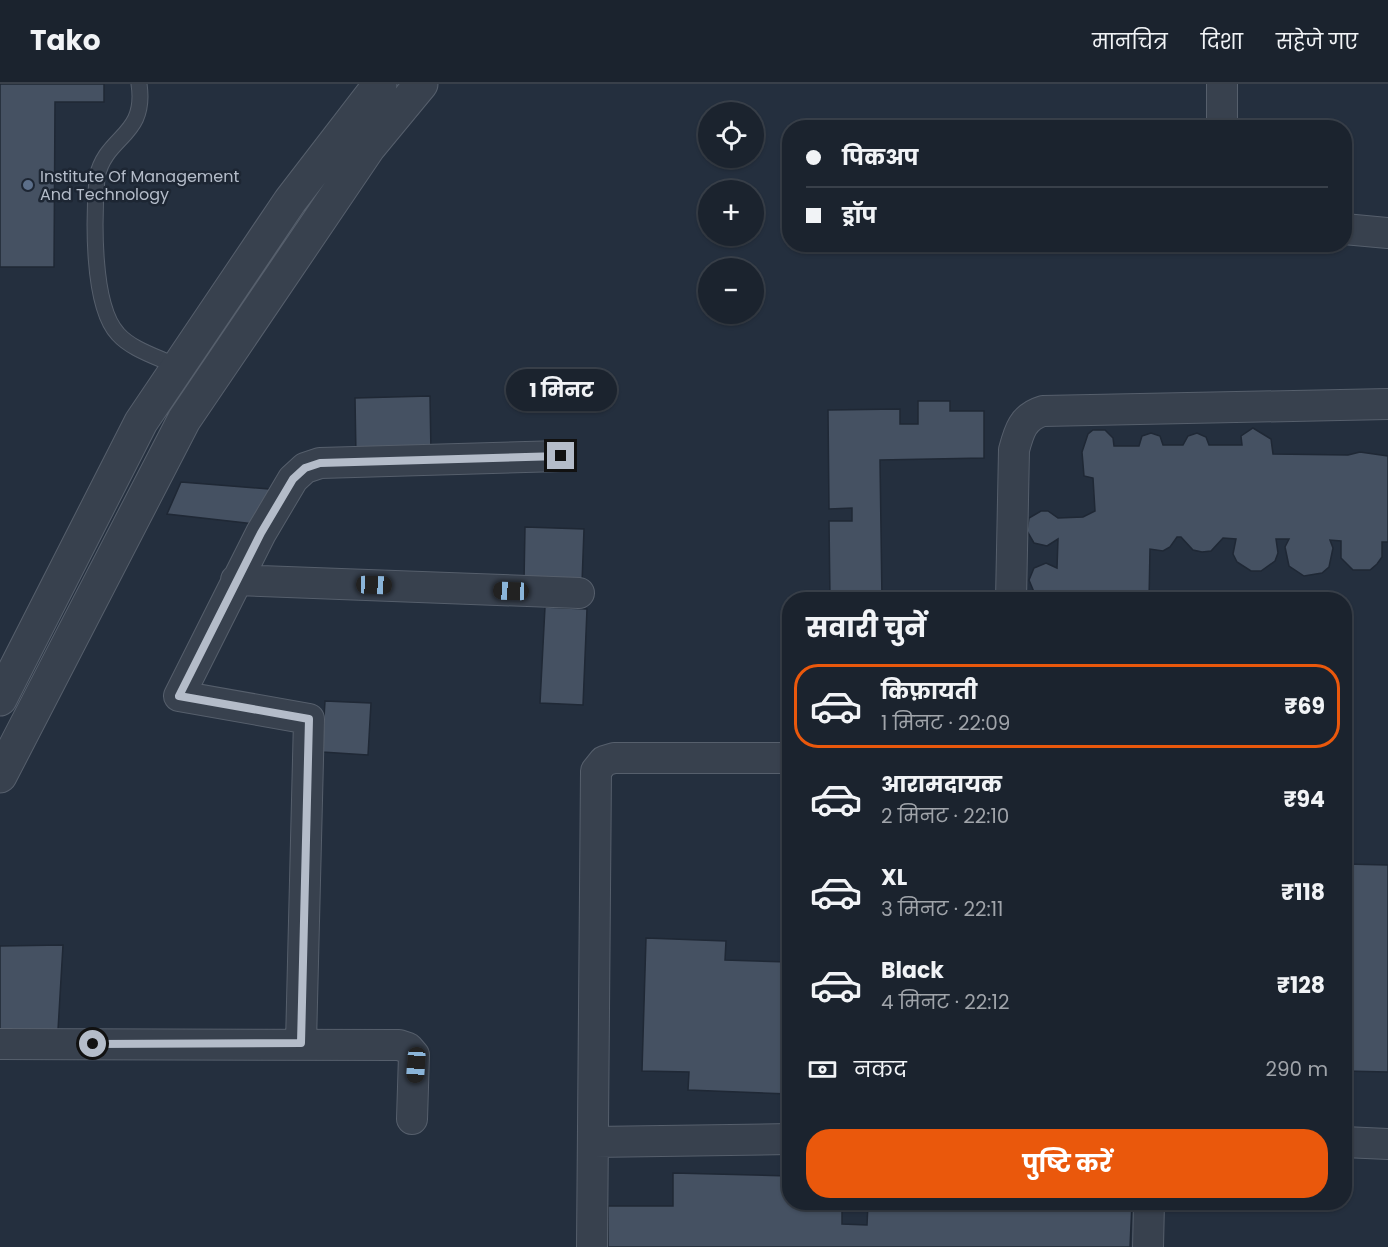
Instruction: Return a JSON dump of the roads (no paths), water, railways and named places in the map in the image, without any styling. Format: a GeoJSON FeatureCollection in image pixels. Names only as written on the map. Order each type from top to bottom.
{"type":"FeatureCollection","features":[{"type":"Feature","properties":{"kind":"street"},"geometry":{"type":"LineString","coordinates":[[0,699],[141,422],[290,201],[380,84]]}},
{"type":"Feature","properties":{"kind":"street"},"geometry":{"type":"LineString","coordinates":[[0,776],[184,420],[369,147],[421,84]]}},
{"type":"Feature","properties":{"kind":"street"},"geometry":{"type":"LineString","coordinates":[[1222,84],[1222,120]]}},
{"type":"Feature","properties":{"kind":"street"},"geometry":{"type":"LineString","coordinates":[[1352,230],[1388,233]]}},
{"type":"Feature","properties":{"kind":"street"},"geometry":{"type":"LineString","coordinates":[[1011,592],[1014,450],[1020,428],[1031,415],[1043,411],[1388,405]]}},
{"type":"Feature","properties":{"kind":"street"},"geometry":{"type":"LineString","coordinates":[[301,1043],[309,719],[179,696],[237,580],[293,479],[305,468],[320,463],[561,456]]}},
{"type":"Feature","properties":{"kind":"street"},"geometry":{"type":"LineString","coordinates":[[237,580],[579,593]]}},
{"type":"Feature","properties":{"kind":"street"},"geometry":{"type":"LineString","coordinates":[[592,1247],[596,771],[604,761],[614,758],[782,758]]}},
{"type":"Feature","properties":{"kind":"street"},"geometry":{"type":"LineString","coordinates":[[0,1044],[399,1045],[408,1048],[414,1055],[416,1065],[412,1119]]}},
{"type":"Feature","properties":{"kind":"street"},"geometry":{"type":"LineString","coordinates":[[594,1142],[782,1140]]}},
{"type":"Feature","properties":{"kind":"street"},"geometry":{"type":"LineString","coordinates":[[1352,1142],[1388,1144]]}},
{"type":"Feature","properties":{"kind":"street"},"geometry":{"type":"LineString","coordinates":[[1148,1247],[1149,1210]]}},
{"type":"Feature","properties":{"kind":"lane"},"geometry":{"type":"LineString","coordinates":[[139,84],[142,99],[139,115],[100,164],[96,190],[98,280],[102,300],[117,333],[131,344],[208,385]]}},
{"type":"Feature","properties":{"kind":"place","name":"Institute Of Management And Technology"},"geometry":{"type":"Point","coordinates":[28,185]}}]}
